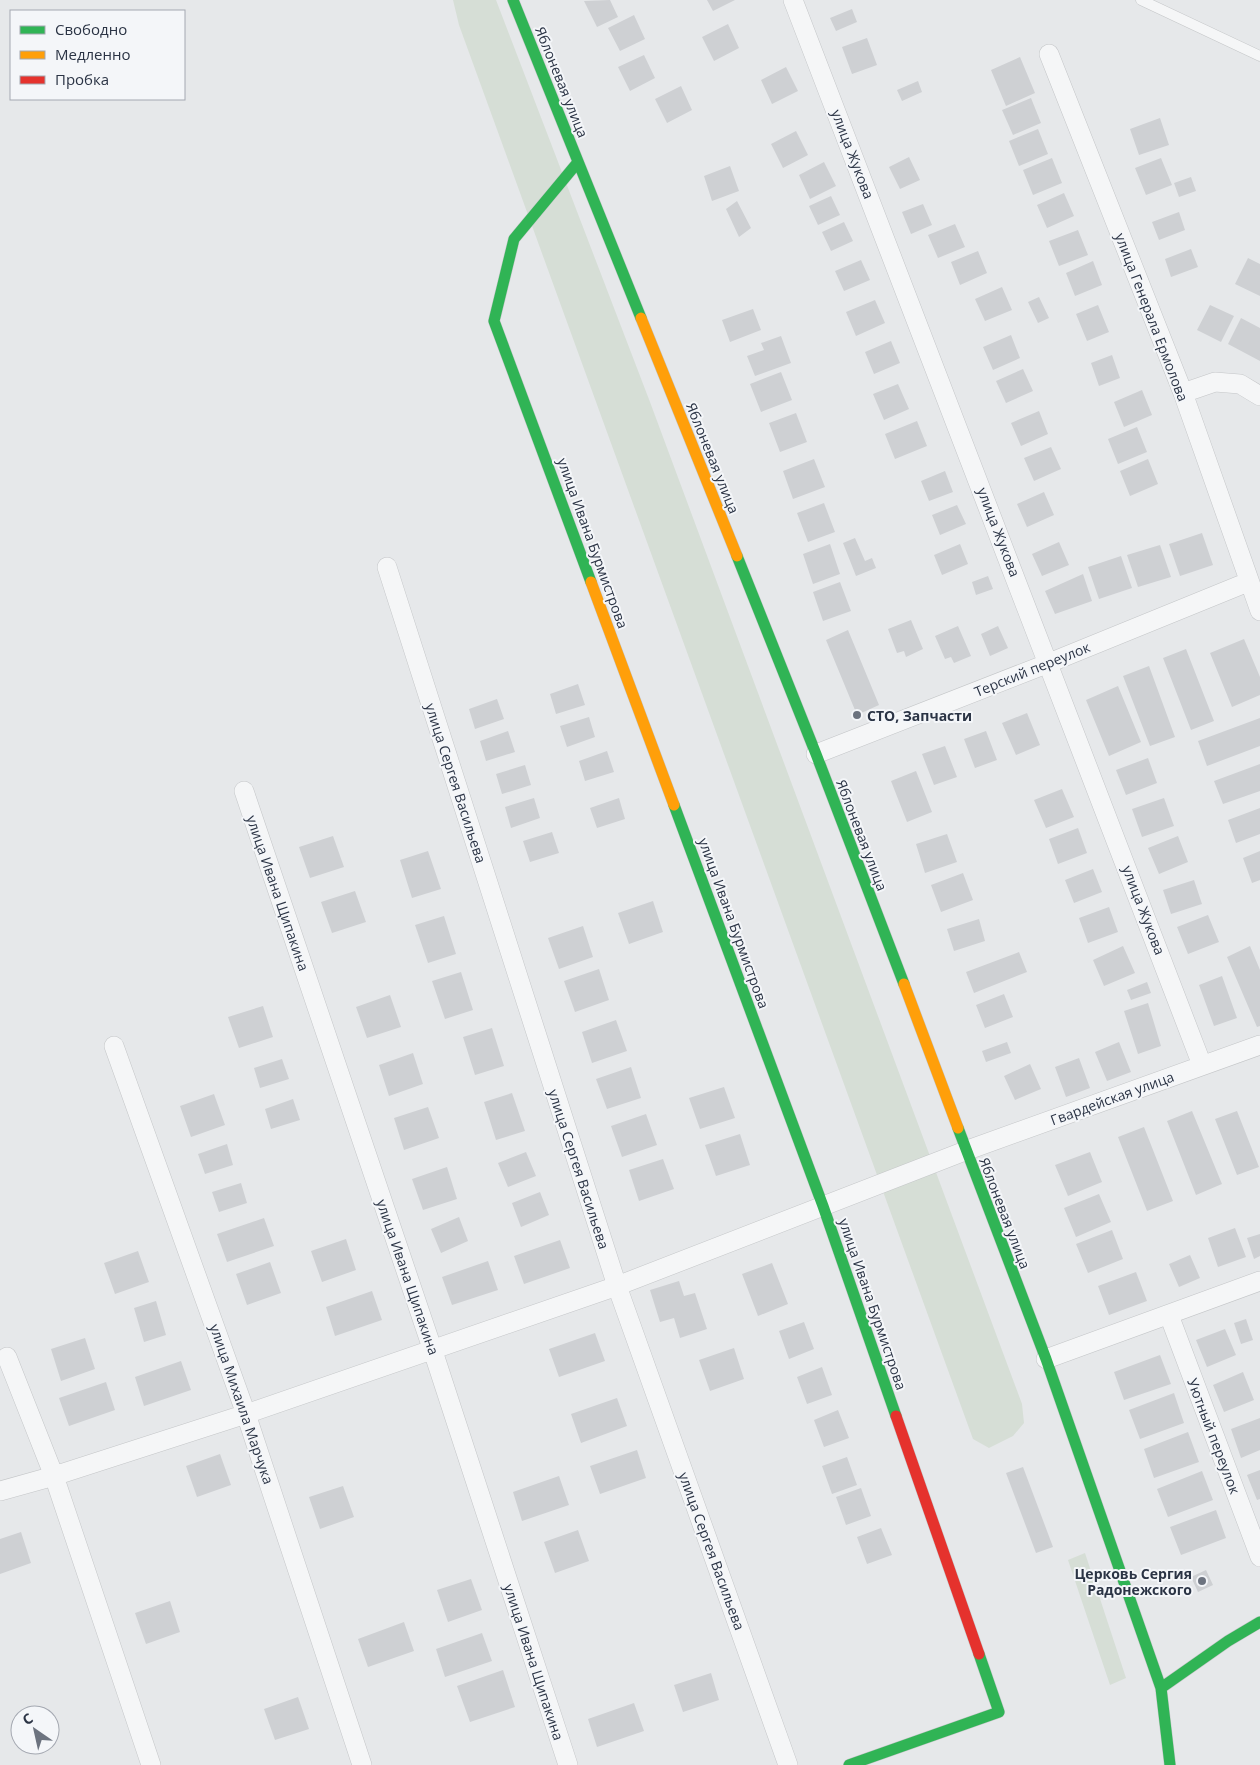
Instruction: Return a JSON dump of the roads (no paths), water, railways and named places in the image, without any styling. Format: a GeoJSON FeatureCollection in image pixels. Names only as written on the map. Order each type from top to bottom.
{"type":"FeatureCollection","features":[{"type":"Feature","properties":{"kind":"street","name":"Яблоневая улица"},"geometry":{"type":"LineString","coordinates":[[514,0],[816,754],[965,1151],[1046,1359],[1161,1688],[1170,1765]]}},
{"type":"Feature","properties":{"kind":"street","name":"улица Жукова"},"geometry":{"type":"LineString","coordinates":[[793,0],[1202,1065]]}},
{"type":"Feature","properties":{"kind":"street","name":"улица Генерала Ермолова"},"geometry":{"type":"LineString","coordinates":[[1049,54],[1182,392],[1248,582],[1260,611]]}},
{"type":"Feature","properties":{"kind":"street","name":"улица Ивана Бурмистрова"},"geometry":{"type":"LineString","coordinates":[[578,162],[514,239],[494,320],[823,1206],[999,1712],[849,1765]]}},
{"type":"Feature","properties":{"kind":"street"},"geometry":{"type":"LineString","coordinates":[[1182,392],[1215,382],[1240,384],[1260,396]]}},
{"type":"Feature","properties":{"kind":"street","name":"улица Сергея Васильева"},"geometry":{"type":"LineString","coordinates":[[387,567],[617,1286],[788,1765]]}},
{"type":"Feature","properties":{"kind":"street","name":"Терский переулок"},"geometry":{"type":"LineString","coordinates":[[816,754],[1049,663],[1248,582]]}},
{"type":"Feature","properties":{"kind":"street","name":"улица Ивана Щипакина"},"geometry":{"type":"LineString","coordinates":[[244,791],[432,1348],[568,1765]]}},
{"type":"Feature","properties":{"kind":"street","name":"Гвардейская улица"},"geometry":{"type":"LineString","coordinates":[[0,1490],[54,1476],[246,1414],[432,1348],[617,1286],[965,1151],[1260,1045]]}},
{"type":"Feature","properties":{"kind":"street","name":"улица Михаила Марчука"},"geometry":{"type":"LineString","coordinates":[[114,1046],[246,1414],[362,1765]]}},
{"type":"Feature","properties":{"kind":"street"},"geometry":{"type":"LineString","coordinates":[[1046,1359],[1260,1281]]}},
{"type":"Feature","properties":{"kind":"street","name":"Уютный переулок"},"geometry":{"type":"LineString","coordinates":[[1169,1315],[1260,1557]]}},
{"type":"Feature","properties":{"kind":"street"},"geometry":{"type":"LineString","coordinates":[[6,1356],[54,1476],[151,1765]]}},
{"type":"Feature","properties":{"kind":"street"},"geometry":{"type":"LineString","coordinates":[[1161,1688],[1228,1641],[1260,1622]]}},
{"type":"Feature","properties":{"kind":"lane"},"geometry":{"type":"LineString","coordinates":[[1141,0],[1260,56]]}},
{"type":"Feature","properties":{"kind":"place","name":"СТО, Запчасти"},"geometry":{"type":"Point","coordinates":[857,715]}},
{"type":"Feature","properties":{"kind":"place","name":"Церковь Сергия Радонежского"},"geometry":{"type":"Point","coordinates":[1202,1581]}}]}
